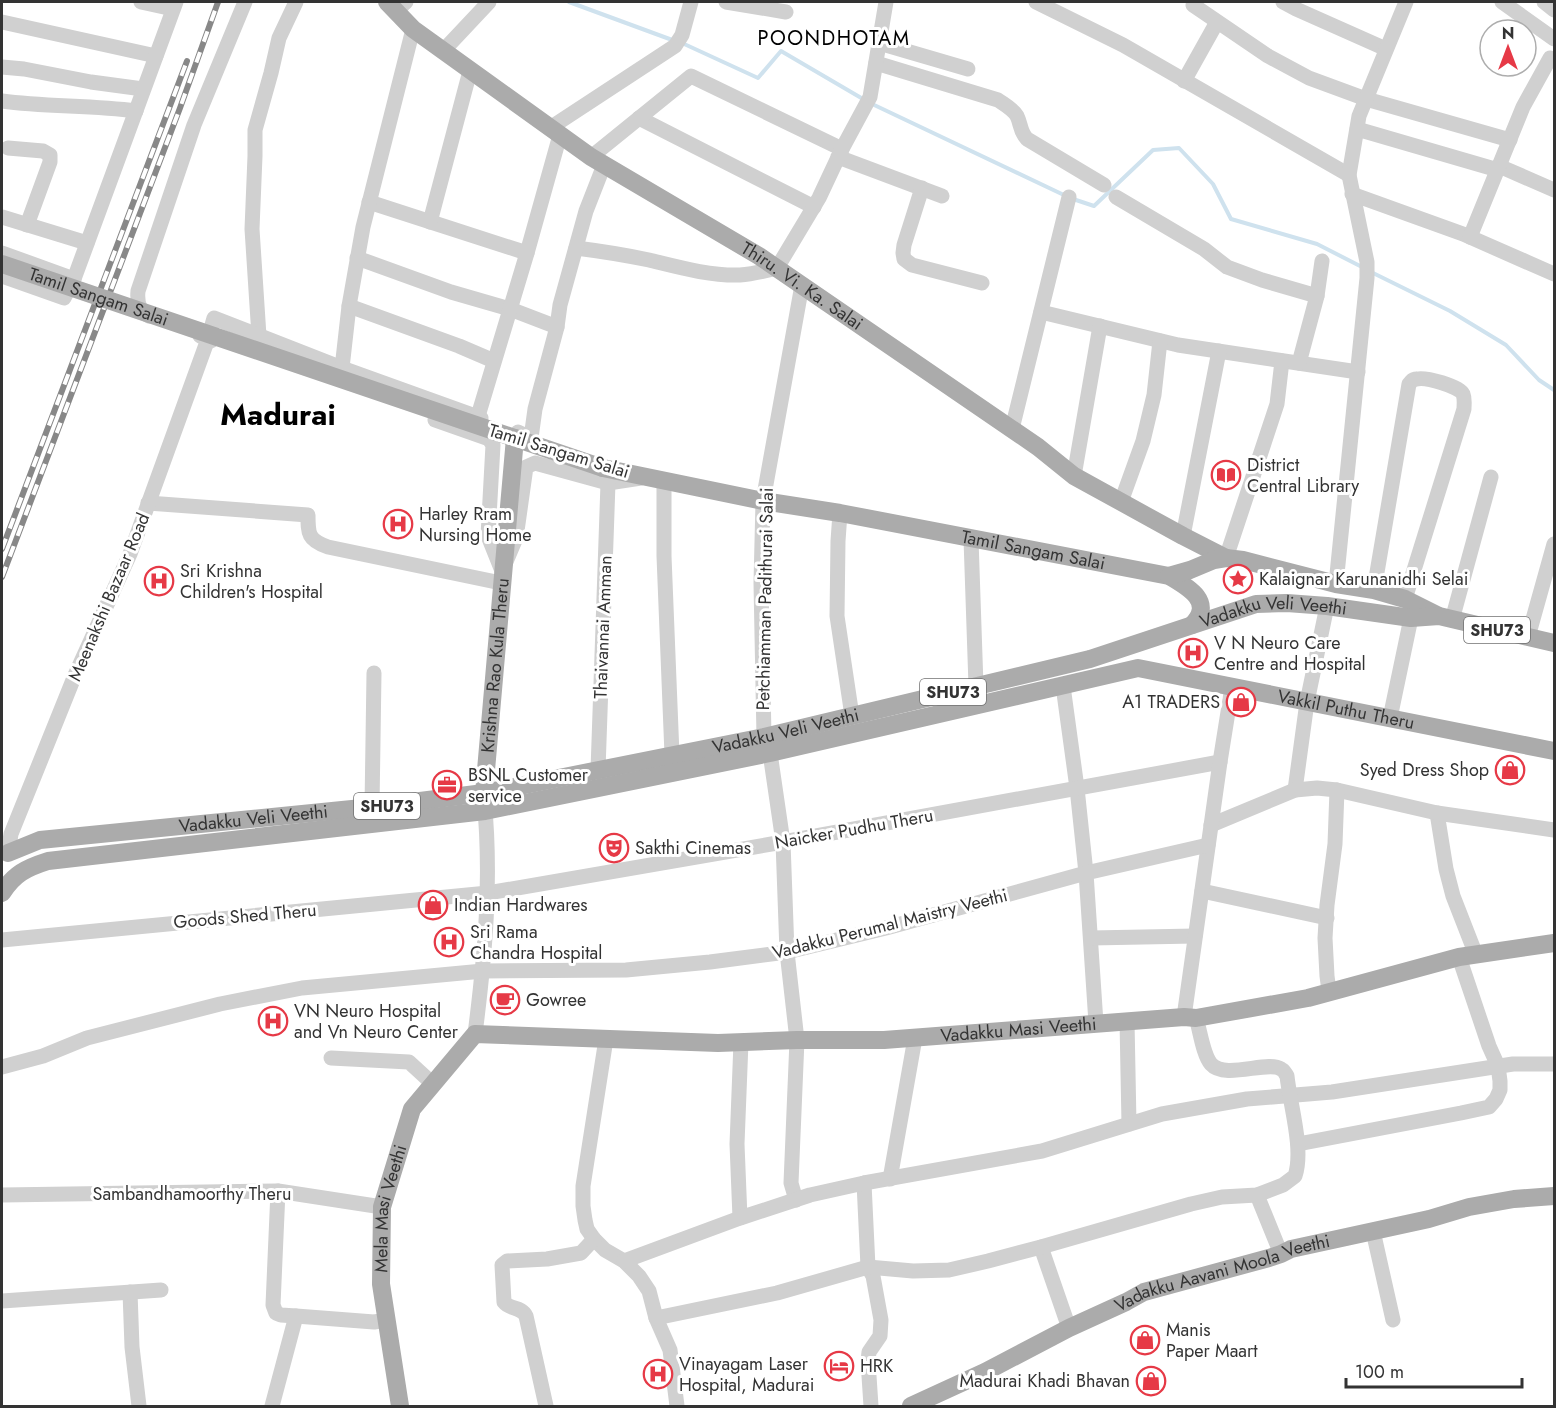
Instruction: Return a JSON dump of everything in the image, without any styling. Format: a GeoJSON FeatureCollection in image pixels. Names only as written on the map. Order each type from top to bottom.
{"type":"FeatureCollection","features":[{"type":"Feature","properties":{"kind":"main road","name":"Thiru. Vi. Ka. Salai"},"geometry":{"type":"LineString","coordinates":[[396,5],[413,29],[598,161],[759,256],[1038,447],[1074,476],[1226,558]]}},
{"type":"Feature","properties":{"kind":"main road","name":"Tamil Sangam Salai"},"geometry":{"type":"LineString","coordinates":[[2,264],[523,438],[606,475],[655,479],[1169,576]]}},
{"type":"Feature","properties":{"kind":"main road","name":"Krishna Rao Kula Theru"},"geometry":{"type":"LineString","coordinates":[[484,802],[505,538],[523,438]]}},
{"type":"Feature","properties":{"kind":"main road"},"geometry":{"type":"LineString","coordinates":[[1169,576],[1214,560],[1226,558],[1242,560],[1336,584],[1374,590],[1405,599],[1446,618]]}},
{"type":"Feature","properties":{"kind":"main road"},"geometry":{"type":"LineString","coordinates":[[1169,576],[1192,590],[1197,597],[1200,605],[1199,618],[1192,626]]}},
{"type":"Feature","properties":{"kind":"main road","name":"Vadakku Veli Veethi"},"geometry":{"type":"LineString","coordinates":[[5,859],[40,840],[372,807],[484,802],[598,770],[672,755],[767,745],[852,716],[1090,660],[1256,604],[1287,603],[1327,606],[1411,618],[1446,618],[1554,644]]}},
{"type":"Feature","properties":{"kind":"main road"},"geometry":{"type":"LineString","coordinates":[[1138,668],[1137,653],[1142,642]]}},
{"type":"Feature","properties":{"kind":"main road","name":"Vadakku Veli Veethi"},"geometry":{"type":"LineString","coordinates":[[48,861],[484,802],[1063,686],[1138,668]]}},
{"type":"Feature","properties":{"kind":"main road","name":"Vakkil Puthu Theru"},"geometry":{"type":"LineString","coordinates":[[1138,668],[1554,751]]}},
{"type":"Feature","properties":{"kind":"main road"},"geometry":{"type":"LineString","coordinates":[[5,859],[25,858],[48,861]]}},
{"type":"Feature","properties":{"kind":"main road","name":"SHU73"},"geometry":{"type":"LineString","coordinates":[[2,893],[8,883],[19,873],[31,866],[48,861]]}},
{"type":"Feature","properties":{"kind":"main road","name":"Vadakku Masi Veethi"},"geometry":{"type":"LineString","coordinates":[[475,1034],[718,1043],[884,1040],[1190,1018],[1308,998],[1467,956],[1554,944]]}},
{"type":"Feature","properties":{"kind":"main road","name":"Mela Masi Veethi"},"geometry":{"type":"LineString","coordinates":[[400,1407],[381,1284],[382,1207],[412,1110],[475,1034]]}},
{"type":"Feature","properties":{"kind":"main road","name":"Vadakku Aavani Moola Veethi"},"geometry":{"type":"LineString","coordinates":[[911,1407],[1144,1292],[1281,1254],[1291,1249],[1429,1219],[1469,1207],[1514,1199],[1554,1196]]}},
{"type":"Feature","properties":{"kind":"street"},"geometry":{"type":"LineString","coordinates":[[2,276],[64,298],[74,279],[174,5],[141,2]]}},
{"type":"Feature","properties":{"kind":"street"},"geometry":{"type":"LineString","coordinates":[[245,2],[194,125],[138,291],[140,307],[145,315],[208,339],[489,439],[493,445],[488,536],[502,577]]}},
{"type":"Feature","properties":{"kind":"street"},"geometry":{"type":"LineString","coordinates":[[296,2],[279,38],[255,130],[252,229],[259,336],[478,416],[523,438],[535,410],[598,161],[639,118],[691,76],[840,153],[942,196]]}},
{"type":"Feature","properties":{"kind":"street"},"geometry":{"type":"LineString","coordinates":[[443,51],[489,2]]}},
{"type":"Feature","properties":{"kind":"street"},"geometry":{"type":"LineString","coordinates":[[478,416],[527,253],[555,132],[678,40],[691,2]]}},
{"type":"Feature","properties":{"kind":"street"},"geometry":{"type":"LineString","coordinates":[[726,2],[786,12]]}},
{"type":"Feature","properties":{"kind":"street"},"geometry":{"type":"LineString","coordinates":[[576,248],[714,273],[740,275],[777,268],[813,207],[868,102],[886,2]]}},
{"type":"Feature","properties":{"kind":"street"},"geometry":{"type":"LineString","coordinates":[[1036,2],[1123,45],[1349,175]]}},
{"type":"Feature","properties":{"kind":"street"},"geometry":{"type":"LineString","coordinates":[[1283,2],[1386,49]]}},
{"type":"Feature","properties":{"kind":"street"},"geometry":{"type":"LineString","coordinates":[[1336,584],[1367,278],[1367,262],[1349,175],[1359,116],[1406,2]]}},
{"type":"Feature","properties":{"kind":"street"},"geometry":{"type":"LineString","coordinates":[[1502,2],[1554,39]]}},
{"type":"Feature","properties":{"kind":"street"},"geometry":{"type":"LineString","coordinates":[[1544,2],[1554,10]]}},
{"type":"Feature","properties":{"kind":"street"},"geometry":{"type":"LineString","coordinates":[[1193,5],[1268,56],[1309,78],[1366,99],[1510,140]]}},
{"type":"Feature","properties":{"kind":"street"},"geometry":{"type":"LineString","coordinates":[[2,22],[156,56]]}},
{"type":"Feature","properties":{"kind":"street"},"geometry":{"type":"LineString","coordinates":[[1184,81],[1217,22]]}},
{"type":"Feature","properties":{"kind":"street"},"geometry":{"type":"LineString","coordinates":[[342,368],[349,306],[363,227],[413,29]]}},
{"type":"Feature","properties":{"kind":"street"},"geometry":{"type":"LineString","coordinates":[[879,43],[968,69]]}},
{"type":"Feature","properties":{"kind":"street"},"geometry":{"type":"LineString","coordinates":[[1470,237],[1523,107],[1550,58]]}},
{"type":"Feature","properties":{"kind":"street"},"geometry":{"type":"LineString","coordinates":[[876,63],[998,100],[1016,114],[1022,134],[1027,139],[1104,184]]}},
{"type":"Feature","properties":{"kind":"street"},"geometry":{"type":"LineString","coordinates":[[2,67],[143,89]]}},
{"type":"Feature","properties":{"kind":"street"},"geometry":{"type":"LineString","coordinates":[[430,222],[470,70]]}},
{"type":"Feature","properties":{"kind":"street"},"geometry":{"type":"LineString","coordinates":[[2,101],[136,111]]}},
{"type":"Feature","properties":{"kind":"street"},"geometry":{"type":"LineString","coordinates":[[639,118],[813,207]]}},
{"type":"Feature","properties":{"kind":"street"},"geometry":{"type":"LineString","coordinates":[[1357,129],[1499,168],[1554,190]]}},
{"type":"Feature","properties":{"kind":"street"},"geometry":{"type":"LineString","coordinates":[[8,148],[44,151],[50,155],[50,162],[27,225]]}},
{"type":"Feature","properties":{"kind":"street"},"geometry":{"type":"LineString","coordinates":[[922,188],[904,245],[904,259],[912,265],[982,283]]}},
{"type":"Feature","properties":{"kind":"street"},"geometry":{"type":"LineString","coordinates":[[1352,194],[1470,237],[1554,274]]}},
{"type":"Feature","properties":{"kind":"street"},"geometry":{"type":"LineString","coordinates":[[1012,429],[1069,197]]}},
{"type":"Feature","properties":{"kind":"street"},"geometry":{"type":"LineString","coordinates":[[1116,197],[1204,249],[1227,267],[1317,296]]}},
{"type":"Feature","properties":{"kind":"street"},"geometry":{"type":"LineString","coordinates":[[369,202],[527,253]]}},
{"type":"Feature","properties":{"kind":"street"},"geometry":{"type":"LineString","coordinates":[[2,217],[87,243]]}},
{"type":"Feature","properties":{"kind":"street"},"geometry":{"type":"LineString","coordinates":[[2,253],[74,279]]}},
{"type":"Feature","properties":{"kind":"street"},"geometry":{"type":"LineString","coordinates":[[357,258],[557,327]]}},
{"type":"Feature","properties":{"kind":"street"},"geometry":{"type":"LineString","coordinates":[[1299,363],[1317,296],[1322,261]]}},
{"type":"Feature","properties":{"kind":"street","name":"Petchiamman Padithurai Salai"},"geometry":{"type":"LineString","coordinates":[[796,1200],[791,1183],[796,1040],[787,952],[783,842],[767,745],[761,583],[763,501],[802,285]]}},
{"type":"Feature","properties":{"kind":"street"},"geometry":{"type":"LineString","coordinates":[[349,306],[494,361]]}},
{"type":"Feature","properties":{"kind":"street"},"geometry":{"type":"LineString","coordinates":[[1041,312],[1178,345],[1358,372]]}},
{"type":"Feature","properties":{"kind":"street","name":"Meenakshi Bazaar Road"},"geometry":{"type":"LineString","coordinates":[[5,859],[15,823],[75,675],[130,554],[214,318],[259,336]]}},
{"type":"Feature","properties":{"kind":"street"},"geometry":{"type":"LineString","coordinates":[[1074,476],[1100,326]]}},
{"type":"Feature","properties":{"kind":"street"},"geometry":{"type":"LineString","coordinates":[[1121,502],[1143,441],[1154,395],[1160,341]]}},
{"type":"Feature","properties":{"kind":"street"},"geometry":{"type":"LineString","coordinates":[[1183,536],[1219,351]]}},
{"type":"Feature","properties":{"kind":"street"},"geometry":{"type":"LineString","coordinates":[[1226,558],[1277,404],[1282,361]]}},
{"type":"Feature","properties":{"kind":"street"},"geometry":{"type":"LineString","coordinates":[[1374,590],[1409,384],[1419,378],[1428,379],[1459,389],[1463,393],[1464,409],[1405,599]]}},
{"type":"Feature","properties":{"kind":"street"},"geometry":{"type":"LineString","coordinates":[[502,577],[516,538],[526,467],[535,463],[606,475]]}},
{"type":"Feature","properties":{"kind":"street","name":"Thaivannai Amman"},"geometry":{"type":"LineString","coordinates":[[598,770],[606,475]]}},
{"type":"Feature","properties":{"kind":"street"},"geometry":{"type":"LineString","coordinates":[[1446,618],[1491,477]]}},
{"type":"Feature","properties":{"kind":"street"},"geometry":{"type":"LineString","coordinates":[[655,479],[664,556],[672,755]]}},
{"type":"Feature","properties":{"kind":"street"},"geometry":{"type":"LineString","coordinates":[[148,503],[308,514],[308,532],[312,539],[328,547],[502,577]]}},
{"type":"Feature","properties":{"kind":"street"},"geometry":{"type":"LineString","coordinates":[[840,513],[837,616],[852,716]]}},
{"type":"Feature","properties":{"kind":"street"},"geometry":{"type":"LineString","coordinates":[[972,539],[976,686]]}},
{"type":"Feature","properties":{"kind":"street"},"geometry":{"type":"LineString","coordinates":[[1528,637],[1554,544]]}},
{"type":"Feature","properties":{"kind":"street"},"geometry":{"type":"LineString","coordinates":[[1295,790],[1307,702],[1327,606]]}},
{"type":"Feature","properties":{"kind":"street"},"geometry":{"type":"LineString","coordinates":[[1390,718],[1411,618]]}},
{"type":"Feature","properties":{"kind":"street"},"geometry":{"type":"LineString","coordinates":[[372,807],[374,672]]}},
{"type":"Feature","properties":{"kind":"street"},"geometry":{"type":"LineString","coordinates":[[1063,686],[1086,873],[1096,1023]]}},
{"type":"Feature","properties":{"kind":"street"},"geometry":{"type":"LineString","coordinates":[[656,1318],[777,1293],[868,1268],[914,1271],[949,1270],[1041,1247],[1191,1204],[1222,1197],[1257,1194],[1283,1185],[1295,1176],[1298,1165],[1298,1144],[1287,1076],[1281,1068],[1231,1071],[1217,1069],[1211,1065],[1206,1056],[1190,1018],[1196,936],[1232,687]]}},
{"type":"Feature","properties":{"kind":"street","name":"Naicker Pudhu Theru"},"geometry":{"type":"LineString","coordinates":[[488,893],[1220,762]]}},
{"type":"Feature","properties":{"kind":"street"},"geometry":{"type":"LineString","coordinates":[[1211,825],[1295,790],[1317,788],[1386,800],[1437,813],[1554,830]]}},
{"type":"Feature","properties":{"kind":"street"},"geometry":{"type":"LineString","coordinates":[[1329,991],[1325,938],[1335,844],[1337,790]]}},
{"type":"Feature","properties":{"kind":"street"},"geometry":{"type":"LineString","coordinates":[[475,1034],[483,971],[488,893],[484,802]]}},
{"type":"Feature","properties":{"kind":"street"},"geometry":{"type":"LineString","coordinates":[[1298,1144],[1489,1107],[1500,1090],[1498,1066],[1489,1046],[1446,869],[1437,813]]}},
{"type":"Feature","properties":{"kind":"street","name":"Vadakku Perumal Maistry Veethi"},"geometry":{"type":"LineString","coordinates":[[2,1067],[44,1056],[87,1038],[220,1004],[302,988],[483,971],[626,970],[787,952],[886,928],[1086,873],[1208,844]]}},
{"type":"Feature","properties":{"kind":"street"},"geometry":{"type":"LineString","coordinates":[[1202,891],[1327,918]]}},
{"type":"Feature","properties":{"kind":"street","name":"Goods Shed Theru"},"geometry":{"type":"LineString","coordinates":[[2,940],[488,893]]}},
{"type":"Feature","properties":{"kind":"street"},"geometry":{"type":"LineString","coordinates":[[1090,938],[1196,936]]}},
{"type":"Feature","properties":{"kind":"street"},"geometry":{"type":"LineString","coordinates":[[1127,1021],[1128,1124]]}},
{"type":"Feature","properties":{"kind":"street"},"geometry":{"type":"LineString","coordinates":[[890,1179],[915,1038]]}},
{"type":"Feature","properties":{"kind":"street"},"geometry":{"type":"LineString","coordinates":[[606,1039],[583,1186],[585,1220],[587,1229],[594,1239],[605,1250],[624,1261],[639,1276],[649,1291],[656,1318],[670,1350],[677,1407]]}},
{"type":"Feature","properties":{"kind":"street"},"geometry":{"type":"LineString","coordinates":[[740,1218],[737,1144],[741,1042]]}},
{"type":"Feature","properties":{"kind":"street"},"geometry":{"type":"LineString","coordinates":[[331,1058],[409,1062],[434,1084]]}},
{"type":"Feature","properties":{"kind":"street"},"geometry":{"type":"LineString","coordinates":[[624,1261],[796,1200],[864,1183],[1042,1150],[1162,1114],[1246,1099],[1353,1089],[1513,1064],[1554,1064]]}},
{"type":"Feature","properties":{"kind":"street"},"geometry":{"type":"LineString","coordinates":[[864,1183],[868,1268],[873,1276],[881,1320],[880,1336],[869,1352],[867,1361],[871,1407]]}},
{"type":"Feature","properties":{"kind":"street"},"geometry":{"type":"LineString","coordinates":[[278,1191],[273,1305],[276,1313],[374,1322],[387,1320]]}},
{"type":"Feature","properties":{"kind":"street","name":"Sambandhamoorthy Theru"},"geometry":{"type":"LineString","coordinates":[[2,1195],[278,1191],[382,1207]]}},
{"type":"Feature","properties":{"kind":"street"},"geometry":{"type":"LineString","coordinates":[[1257,1194],[1281,1254]]}},
{"type":"Feature","properties":{"kind":"street"},"geometry":{"type":"LineString","coordinates":[[1372,1231],[1393,1320]]}},
{"type":"Feature","properties":{"kind":"street"},"geometry":{"type":"LineString","coordinates":[[546,1407],[526,1316],[521,1310],[504,1302],[502,1265],[507,1261],[547,1259],[581,1253],[594,1239]]}},
{"type":"Feature","properties":{"kind":"street"},"geometry":{"type":"LineString","coordinates":[[1041,1247],[1069,1328]]}},
{"type":"Feature","properties":{"kind":"street"},"geometry":{"type":"LineString","coordinates":[[2,1301],[161,1290]]}},
{"type":"Feature","properties":{"kind":"street"},"geometry":{"type":"LineString","coordinates":[[130,1292],[132,1347],[140,1407]]}},
{"type":"Feature","properties":{"kind":"street"},"geometry":{"type":"LineString","coordinates":[[272,1407],[296,1316]]}},
{"type":"Feature","properties":{"kind":"waterway"},"geometry":{"type":"LineString","coordinates":[[569,2],[675,41]]}},
{"type":"Feature","properties":{"kind":"waterway"},"geometry":{"type":"LineString","coordinates":[[682,43],[758,78],[781,51],[863,99]]}},
{"type":"Feature","properties":{"kind":"waterway"},"geometry":{"type":"LineString","coordinates":[[870,103],[1066,196]]}},
{"type":"Feature","properties":{"kind":"waterway"},"geometry":{"type":"LineString","coordinates":[[1073,199],[1094,206],[1153,150],[1179,148],[1213,184],[1231,219],[1317,244],[1362,267]]}},
{"type":"Feature","properties":{"kind":"waterway"},"geometry":{"type":"LineString","coordinates":[[1371,272],[1450,311],[1506,345],[1539,380],[1554,390]]}},
{"type":"Feature","properties":{"kind":"railway"},"geometry":{"type":"LineString","coordinates":[[2,577],[218,2]]}},
{"type":"Feature","properties":{"kind":"railway"},"geometry":{"type":"LineString","coordinates":[[2,549],[187,61]]}},
{"type":"Feature","properties":{"kind":"place","name":"District Central Library"},"geometry":{"type":"Point","coordinates":[1226,475]}},
{"type":"Feature","properties":{"kind":"place","name":"Harley Rram Nursing Home"},"geometry":{"type":"Point","coordinates":[398,524]}},
{"type":"Feature","properties":{"kind":"place","name":"Kalaignar Karunanidhi Selai"},"geometry":{"type":"Point","coordinates":[1238,579]}},
{"type":"Feature","properties":{"kind":"place","name":"Sri Krishna Children's Hospital"},"geometry":{"type":"Point","coordinates":[159,581]}},
{"type":"Feature","properties":{"kind":"place","name":"V N Neuro Care Centre and Hospital"},"geometry":{"type":"Point","coordinates":[1193,653]}},
{"type":"Feature","properties":{"kind":"place","name":"A1 TRADERS"},"geometry":{"type":"Point","coordinates":[1241,702]}},
{"type":"Feature","properties":{"kind":"place","name":"Syed Dress Shop"},"geometry":{"type":"Point","coordinates":[1510,770]}},
{"type":"Feature","properties":{"kind":"place","name":"BSNL Customer service"},"geometry":{"type":"Point","coordinates":[447,785]}},
{"type":"Feature","properties":{"kind":"place","name":"Sakthi Cinemas"},"geometry":{"type":"Point","coordinates":[614,848]}},
{"type":"Feature","properties":{"kind":"place","name":"Indian Hardwares"},"geometry":{"type":"Point","coordinates":[433,905]}},
{"type":"Feature","properties":{"kind":"place","name":"Sri Rama Chandra Hospital"},"geometry":{"type":"Point","coordinates":[449,942]}},
{"type":"Feature","properties":{"kind":"place","name":"Gowree"},"geometry":{"type":"Point","coordinates":[505,1000]}},
{"type":"Feature","properties":{"kind":"place","name":"VN Neuro Hospital and Vn Neuro Center"},"geometry":{"type":"Point","coordinates":[273,1021]}},
{"type":"Feature","properties":{"kind":"place","name":"Manis Paper Maart"},"geometry":{"type":"Point","coordinates":[1145,1340]}},
{"type":"Feature","properties":{"kind":"place","name":"HRK"},"geometry":{"type":"Point","coordinates":[839,1366]}},
{"type":"Feature","properties":{"kind":"place","name":"Vinayagam Laser Hospital, Madurai"},"geometry":{"type":"Point","coordinates":[658,1374]}},
{"type":"Feature","properties":{"kind":"place","name":"Madurai Khadi Bhavan"},"geometry":{"type":"Point","coordinates":[1151,1381]}},
{"type":"Feature","properties":{"kind":"district","name":"POONDHOTAM"},"geometry":{"type":"Point","coordinates":[834,38]}},
{"type":"Feature","properties":{"kind":"district","name":"Madurai"},"geometry":{"type":"Point","coordinates":[278,414]}}]}
